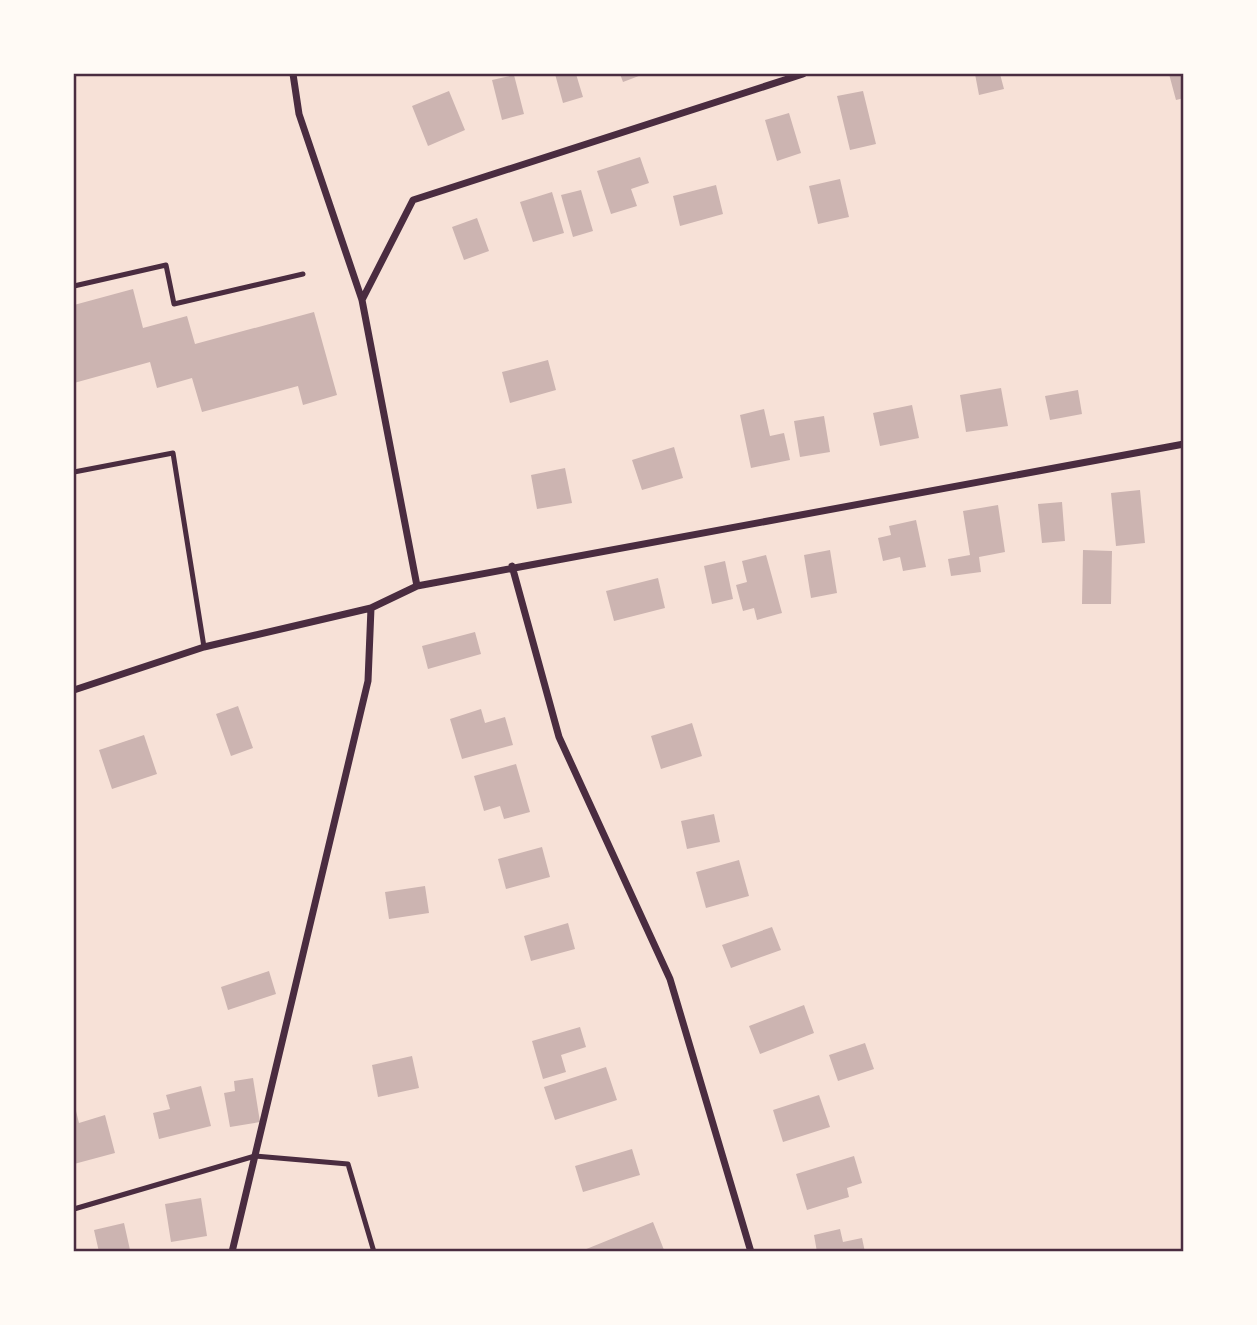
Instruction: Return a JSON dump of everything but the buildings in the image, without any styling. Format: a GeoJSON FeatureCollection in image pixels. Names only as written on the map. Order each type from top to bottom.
{"type":"FeatureCollection","features":[{"type":"Feature","properties":{"kind":"street"},"geometry":{"type":"LineString","coordinates":[[293,74],[299,114],[362,300],[417,586]]}},
{"type":"Feature","properties":{"kind":"street"},"geometry":{"type":"LineString","coordinates":[[362,300],[413,200],[803,74]]}},
{"type":"Feature","properties":{"kind":"street"},"geometry":{"type":"LineString","coordinates":[[74,690],[204,647],[371,608],[417,586],[512,566],[1184,444]]}},
{"type":"Feature","properties":{"kind":"street"},"geometry":{"type":"LineString","coordinates":[[512,566],[559,737],[670,979],[751,1251]]}},
{"type":"Feature","properties":{"kind":"street"},"geometry":{"type":"LineString","coordinates":[[232,1251],[368,681],[371,608]]}},
{"type":"Feature","properties":{"kind":"lane"},"geometry":{"type":"LineString","coordinates":[[74,286],[166,265],[174,304],[303,274]]}},
{"type":"Feature","properties":{"kind":"lane"},"geometry":{"type":"LineString","coordinates":[[74,472],[173,453],[204,647]]}},
{"type":"Feature","properties":{"kind":"lane"},"geometry":{"type":"LineString","coordinates":[[74,1209],[255,1156],[348,1164],[374,1251]]}}]}
